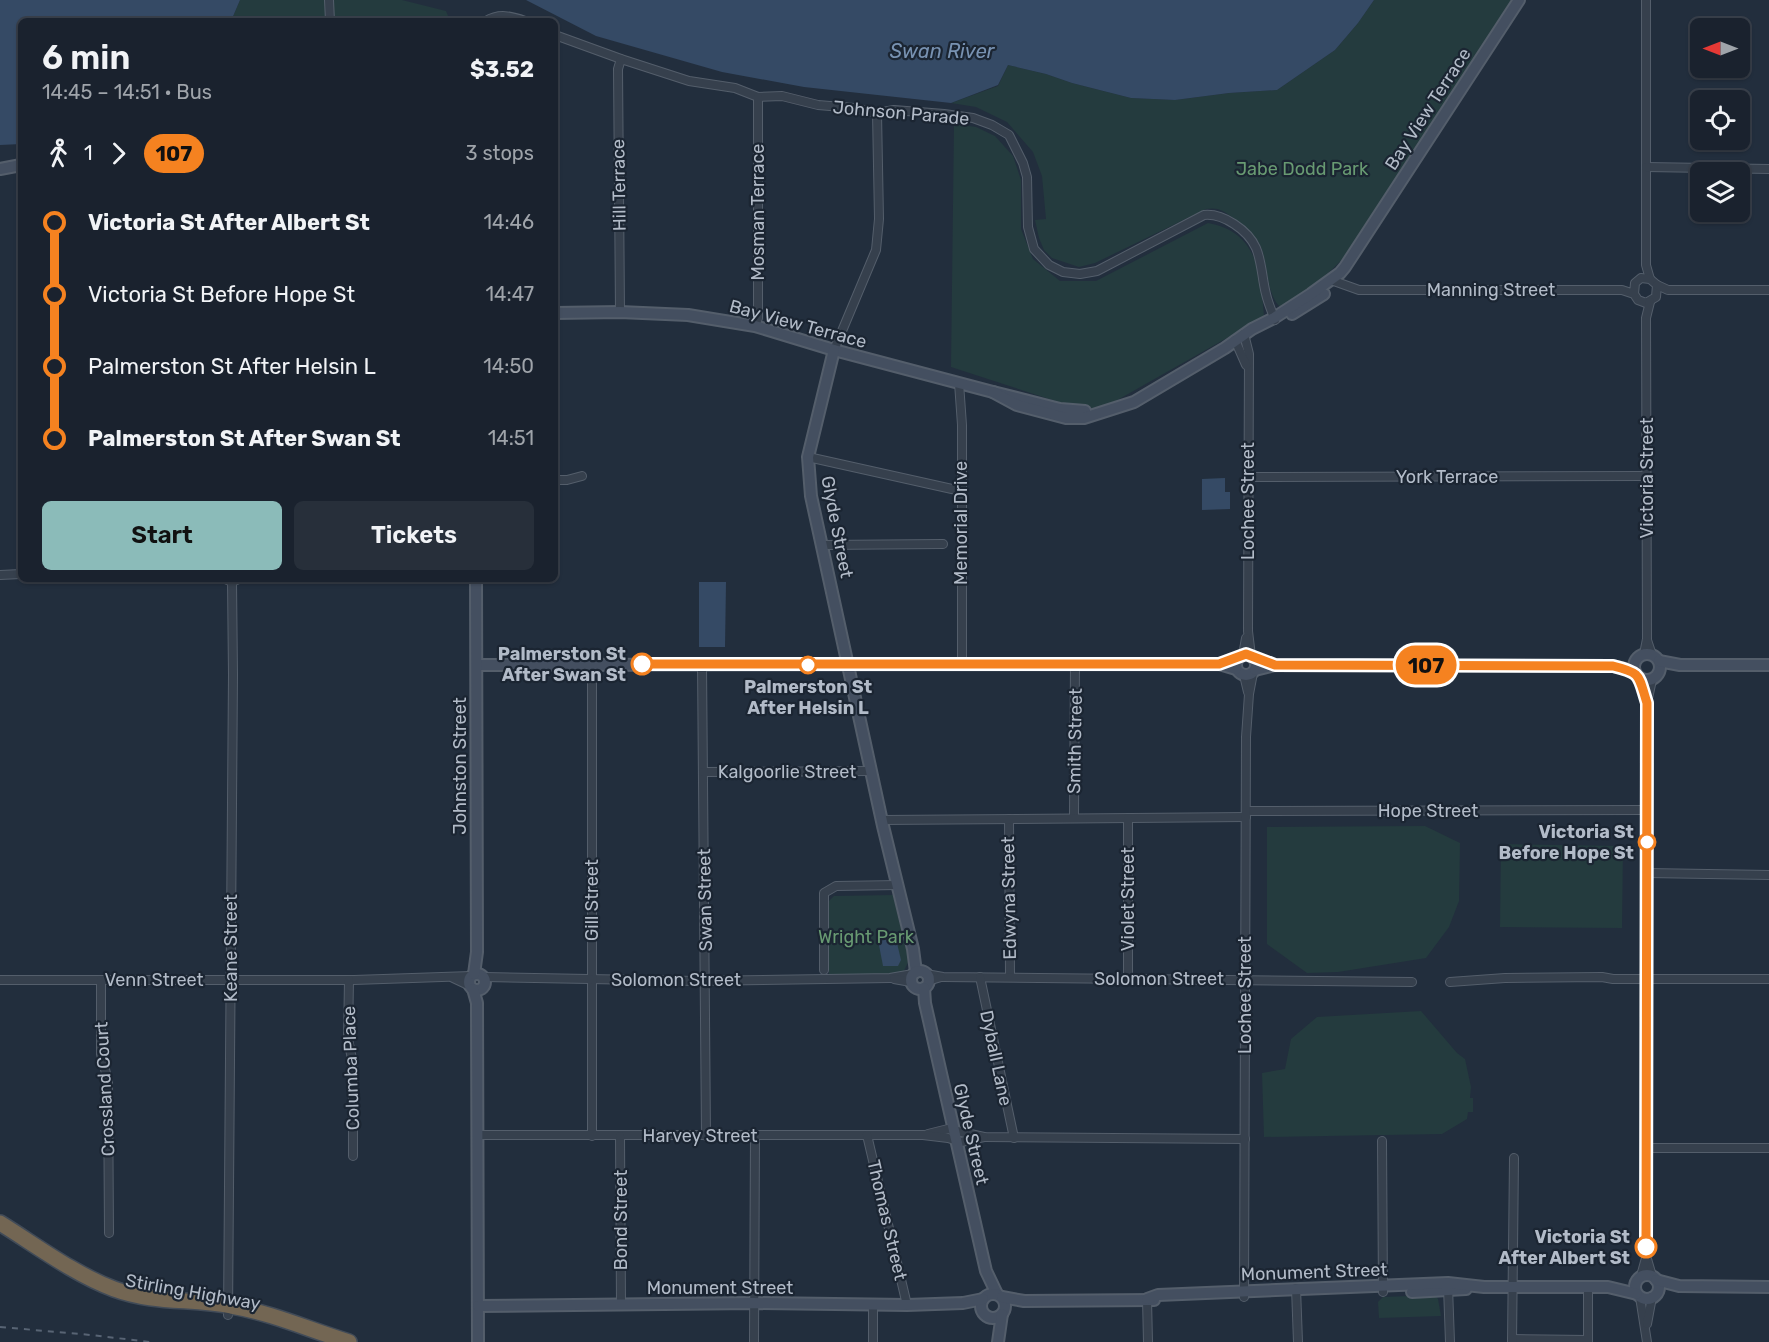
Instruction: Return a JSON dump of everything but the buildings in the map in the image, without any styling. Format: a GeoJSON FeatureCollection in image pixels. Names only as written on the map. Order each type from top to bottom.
{"type":"FeatureCollection","features":[{"type":"Feature","properties":{"kind":"highway","name":"Stirling Highway"},"geometry":{"type":"LineString","coordinates":[[0,1223],[90,1278],[114,1288],[161,1300],[229,1310],[323,1342]]}},
{"type":"Feature","properties":{"kind":"highway","name":"Stirling Highway"},"geometry":{"type":"LineString","coordinates":[[0,1233],[86,1286],[112,1298],[160,1309],[258,1311],[349,1342]]}},
{"type":"Feature","properties":{"kind":"street"},"geometry":{"type":"LineString","coordinates":[[329,0],[330,18]]}},
{"type":"Feature","properties":{"kind":"street","name":"Bay View Terrace"},"geometry":{"type":"LineString","coordinates":[[558,313],[620,312],[688,315],[755,326],[834,350],[1060,409],[1090,411],[1134,402],[1279,318],[1337,279],[1519,0]]}},
{"type":"Feature","properties":{"kind":"street"},"geometry":{"type":"LineString","coordinates":[[1646,0],[1646,265],[1650,279],[1668,290],[1769,290]]}},
{"type":"Feature","properties":{"kind":"street"},"geometry":{"type":"LineString","coordinates":[[492,18],[497,15],[517,18]]}},
{"type":"Feature","properties":{"kind":"street","name":"Johnson Parade"},"geometry":{"type":"LineString","coordinates":[[558,36],[689,81],[746,91],[758,97],[782,96],[825,106],[854,108],[877,113],[894,110],[973,118],[992,125],[1009,135],[1023,163],[1031,242],[1038,255],[1049,265],[1062,272],[1080,274],[1097,271],[1203,215],[1212,214],[1231,222],[1256,248],[1266,296],[1279,318]]}},
{"type":"Feature","properties":{"kind":"street","name":"Hill Terrace"},"geometry":{"type":"LineString","coordinates":[[620,312],[618,69],[621,59]]}},
{"type":"Feature","properties":{"kind":"street","name":"Mosman Terrace"},"geometry":{"type":"LineString","coordinates":[[755,326],[758,318],[758,97]]}},
{"type":"Feature","properties":{"kind":"street","name":"Glyde Street"},"geometry":{"type":"LineString","coordinates":[[877,113],[879,219],[876,250],[834,350],[808,457],[811,496],[882,820],[993,1304]]}},
{"type":"Feature","properties":{"kind":"street"},"geometry":{"type":"LineString","coordinates":[[1,169],[18,166]]}},
{"type":"Feature","properties":{"kind":"street"},"geometry":{"type":"LineString","coordinates":[[1646,166],[1769,169]]}},
{"type":"Feature","properties":{"kind":"street"},"geometry":{"type":"LineString","coordinates":[[1636,297],[1638,281],[1646,265]]}},
{"type":"Feature","properties":{"kind":"street","name":"Manning Street"},"geometry":{"type":"LineString","coordinates":[[1337,279],[1359,290],[1622,290],[1636,297],[1653,299]]}},
{"type":"Feature","properties":{"kind":"street"},"geometry":{"type":"LineString","coordinates":[[1638,281],[1650,279]]}},
{"type":"Feature","properties":{"kind":"street","name":"Manning Street"},"geometry":{"type":"LineString","coordinates":[[1622,290],[1638,281]]}},
{"type":"Feature","properties":{"kind":"street","name":"Victoria Street"},"geometry":{"type":"LineString","coordinates":[[1647,1278],[1647,703],[1651,663],[1647,639],[1646,318],[1657,285]]}},
{"type":"Feature","properties":{"kind":"street"},"geometry":{"type":"LineString","coordinates":[[1653,299],[1668,290]]}},
{"type":"Feature","properties":{"kind":"street","name":"Victoria Street"},"geometry":{"type":"LineString","coordinates":[[1636,297],[1646,318]]}},
{"type":"Feature","properties":{"kind":"street","name":"Lochee Street"},"geometry":{"type":"LineString","coordinates":[[1240,340],[1249,354],[1247,664],[1249,694],[1244,979],[1244,1294]]}},
{"type":"Feature","properties":{"kind":"street","name":"Memorial Drive"},"geometry":{"type":"LineString","coordinates":[[959,383],[962,425],[962,664]]}},
{"type":"Feature","properties":{"kind":"street"},"geometry":{"type":"LineString","coordinates":[[808,457],[961,491]]}},
{"type":"Feature","properties":{"kind":"street"},"geometry":{"type":"LineString","coordinates":[[558,480],[582,476]]}},
{"type":"Feature","properties":{"kind":"street","name":"York Terrace"},"geometry":{"type":"LineString","coordinates":[[1248,477],[1647,476]]}},
{"type":"Feature","properties":{"kind":"street"},"geometry":{"type":"LineString","coordinates":[[823,545],[943,544]]}},
{"type":"Feature","properties":{"kind":"street"},"geometry":{"type":"LineString","coordinates":[[0,575],[18,574]]}},
{"type":"Feature","properties":{"kind":"street","name":"Keane Street"},"geometry":{"type":"LineString","coordinates":[[229,1310],[232,582]]}},
{"type":"Feature","properties":{"kind":"street","name":"Johnston Street"},"geometry":{"type":"LineString","coordinates":[[476,582],[478,1342]]}},
{"type":"Feature","properties":{"kind":"street"},"geometry":{"type":"LineString","coordinates":[[477,665],[1613,666],[1651,663],[1769,665]]}},
{"type":"Feature","properties":{"kind":"street"},"geometry":{"type":"LineString","coordinates":[[1637,675],[1651,663]]}},
{"type":"Feature","properties":{"kind":"street"},"geometry":{"type":"LineString","coordinates":[[1637,675],[1651,663]]}},
{"type":"Feature","properties":{"kind":"street","name":"Gill Street"},"geometry":{"type":"LineString","coordinates":[[592,664],[592,1136]]}},
{"type":"Feature","properties":{"kind":"street","name":"Swan Street"},"geometry":{"type":"LineString","coordinates":[[702,664],[706,1136]]}},
{"type":"Feature","properties":{"kind":"street","name":"Smith Street"},"geometry":{"type":"LineString","coordinates":[[1074,818],[1075,664]]}},
{"type":"Feature","properties":{"kind":"street"},"geometry":{"type":"LineString","coordinates":[[1613,666],[1637,675]]}},
{"type":"Feature","properties":{"kind":"street","name":"Victoria Street"},"geometry":{"type":"LineString","coordinates":[[1637,675],[1647,703]]}},
{"type":"Feature","properties":{"kind":"street","name":"Kalgoorlie Street"},"geometry":{"type":"LineString","coordinates":[[703,772],[871,771]]}},
{"type":"Feature","properties":{"kind":"street","name":"Hope Street"},"geometry":{"type":"LineString","coordinates":[[882,820],[1647,810]]}},
{"type":"Feature","properties":{"kind":"street","name":"Violet Street"},"geometry":{"type":"LineString","coordinates":[[1128,818],[1128,980]]}},
{"type":"Feature","properties":{"kind":"street","name":"Edwyna Street"},"geometry":{"type":"LineString","coordinates":[[1008,819],[1010,976]]}},
{"type":"Feature","properties":{"kind":"street"},"geometry":{"type":"LineString","coordinates":[[1647,873],[1769,875]]}},
{"type":"Feature","properties":{"kind":"street"},"geometry":{"type":"LineString","coordinates":[[824,970],[824,893],[836,886],[898,885]]}},
{"type":"Feature","properties":{"kind":"street","name":"Solomon Street"},"geometry":{"type":"LineString","coordinates":[[478,981],[499,978],[705,981],[1010,976],[1128,980],[1244,979],[1412,982]]}},
{"type":"Feature","properties":{"kind":"street","name":"Dyball Lane"},"geometry":{"type":"LineString","coordinates":[[980,977],[1014,1138]]}},
{"type":"Feature","properties":{"kind":"street"},"geometry":{"type":"LineString","coordinates":[[1450,982],[1505,978],[1602,977],[1613,979],[1769,979]]}},
{"type":"Feature","properties":{"kind":"street","name":"Venn Street"},"geometry":{"type":"LineString","coordinates":[[0,980],[452,978],[478,981]]}},
{"type":"Feature","properties":{"kind":"street","name":"Crossland Court"},"geometry":{"type":"LineString","coordinates":[[101,980],[101,1054],[108,1080],[110,1233]]}},
{"type":"Feature","properties":{"kind":"street","name":"Columba Place"},"geometry":{"type":"LineString","coordinates":[[349,980],[348,1039],[353,1065],[353,1156]]}},
{"type":"Feature","properties":{"kind":"street","name":"Thomas Street"},"geometry":{"type":"LineString","coordinates":[[867,1135],[907,1305]]}},
{"type":"Feature","properties":{"kind":"street","name":"Harvey Street"},"geometry":{"type":"LineString","coordinates":[[477,1136],[924,1135],[948,1138],[955,1136],[971,1141],[984,1137],[1245,1139]]}},
{"type":"Feature","properties":{"kind":"street","name":"Bond Street"},"geometry":{"type":"LineString","coordinates":[[620,1136],[621,1305]]}},
{"type":"Feature","properties":{"kind":"street"},"geometry":{"type":"LineString","coordinates":[[754,1342],[755,1136]]}},
{"type":"Feature","properties":{"kind":"street"},"geometry":{"type":"LineString","coordinates":[[1382,1141],[1384,1289]]}},
{"type":"Feature","properties":{"kind":"street"},"geometry":{"type":"LineString","coordinates":[[1646,1148],[1769,1149]]}},
{"type":"Feature","properties":{"kind":"street"},"geometry":{"type":"LineString","coordinates":[[1514,1158],[1512,1340],[1588,1341],[1588,1287]]}},
{"type":"Feature","properties":{"kind":"street"},"geometry":{"type":"LineString","coordinates":[[1646,1328],[1658,1287],[1647,1278],[1635,1287],[1646,1328],[1647,1342]]}},
{"type":"Feature","properties":{"kind":"street","name":"Monument Street"},"geometry":{"type":"LineString","coordinates":[[478,1306],[753,1303],[993,1304],[1024,1301],[1147,1299],[1158,1295],[1296,1291],[1448,1287],[1608,1287],[1647,1278],[1679,1286],[1769,1287]]}},
{"type":"Feature","properties":{"kind":"street","name":"Monument Street"},"geometry":{"type":"LineString","coordinates":[[1654,1295],[1679,1286]]}},
{"type":"Feature","properties":{"kind":"street"},"geometry":{"type":"LineString","coordinates":[[1448,1287],[1450,1342]]}},
{"type":"Feature","properties":{"kind":"street","name":"Monument Street"},"geometry":{"type":"LineString","coordinates":[[1608,1287],[1639,1296]]}},
{"type":"Feature","properties":{"kind":"street"},"geometry":{"type":"LineString","coordinates":[[1296,1291],[1298,1342]]}},
{"type":"Feature","properties":{"kind":"street"},"geometry":{"type":"LineString","coordinates":[[1639,1296],[1646,1299],[1654,1295]]}},
{"type":"Feature","properties":{"kind":"street"},"geometry":{"type":"LineString","coordinates":[[1147,1299],[1148,1342]]}},
{"type":"Feature","properties":{"kind":"street"},"geometry":{"type":"LineString","coordinates":[[873,1304],[873,1342]]}},
{"type":"Feature","properties":{"kind":"street"},"geometry":{"type":"LineString","coordinates":[[993,1304],[998,1342]]}},
{"type":"Feature","properties":{"kind":"green space"},"geometry":{"type":"Polygon","coordinates":[[[240,0],[402,0],[446,11],[449,18],[232,18],[240,0]]]}},
{"type":"Feature","properties":{"kind":"green space","name":"Jabe Dodd Park"},"geometry":{"type":"Polygon","coordinates":[[[1374,0],[1512,0],[1349,252],[1318,282],[1283,309],[1273,297],[1257,239],[1240,222],[1217,209],[1206,209],[1095,263],[1079,267],[1052,258],[1044,250],[1035,220],[1046,219],[1042,176],[1033,152],[1007,122],[976,107],[951,103],[998,86],[1008,65],[1131,98],[1175,100],[1277,90],[1335,50],[1374,0]]]}},
{"type":"Feature","properties":{"kind":"green space","name":"Jabe Dodd Park"},"geometry":{"type":"Polygon","coordinates":[[[954,124],[976,127],[995,136],[1013,156],[1021,180],[1021,229],[1033,259],[1060,281],[1096,281],[1208,223],[1225,228],[1247,245],[1258,270],[1264,317],[1105,407],[1083,410],[951,367],[954,124]]]}},
{"type":"Feature","properties":{"kind":"green space"},"geometry":{"type":"Polygon","coordinates":[[[1425,826],[1460,843],[1459,901],[1449,927],[1426,958],[1338,972],[1307,973],[1267,944],[1267,827],[1425,826]]]}},
{"type":"Feature","properties":{"kind":"green space"},"geometry":{"type":"Polygon","coordinates":[[[1501,844],[1623,846],[1622,928],[1500,927],[1501,844]]]}},
{"type":"Feature","properties":{"kind":"green space","name":"Wright Park"},"geometry":{"type":"Polygon","coordinates":[[[893,895],[909,960],[904,971],[896,974],[829,974],[829,901],[834,896],[893,895]]]}},
{"type":"Feature","properties":{"kind":"green space"},"geometry":{"type":"Polygon","coordinates":[[[1421,1011],[1457,1053],[1465,1059],[1471,1087],[1470,1098],[1473,1098],[1473,1112],[1468,1112],[1467,1119],[1442,1134],[1264,1137],[1262,1073],[1285,1069],[1291,1039],[1317,1017],[1421,1011]]]}},
{"type":"Feature","properties":{"kind":"green space"},"geometry":{"type":"Polygon","coordinates":[[[1435,1295],[1441,1316],[1379,1318],[1378,1302],[1383,1297],[1435,1295]]]}},
{"type":"Feature","properties":{"kind":"water"},"geometry":{"type":"Polygon","coordinates":[[[0,0],[240,0],[232,18],[18,18],[18,144],[0,145],[0,0]]]}},
{"type":"Feature","properties":{"kind":"water","name":"Swan River"},"geometry":{"type":"Polygon","coordinates":[[[526,0],[1374,0],[1335,50],[1277,90],[1175,100],[1131,98],[1008,65],[998,85],[951,103],[804,87],[722,72],[596,36],[526,0]]]}},
{"type":"Feature","properties":{"kind":"water"},"geometry":{"type":"Polygon","coordinates":[[[1225,478],[1225,492],[1230,492],[1230,509],[1202,510],[1202,479],[1225,478]]]}},
{"type":"Feature","properties":{"kind":"water"},"geometry":{"type":"Polygon","coordinates":[[[699,582],[726,582],[725,647],[699,647],[699,582]]]}},
{"type":"Feature","properties":{"kind":"water"},"geometry":{"type":"Polygon","coordinates":[[[896,939],[901,960],[898,966],[883,966],[878,940],[896,939]]]}},
{"type":"Feature","properties":{"kind":"railway"},"geometry":{"type":"LineString","coordinates":[[0,1327],[150,1342]]}},
{"type":"Feature","properties":{"kind":"bus line","name":"107"},"geometry":{"type":"LineString","coordinates":[[642,664],[1219,664],[1238,659],[1246,654],[1275,665],[1613,666],[1634,671],[1640,678],[1647,703],[1646,1247]]}},
{"type":"Feature","properties":{"kind":"place","name":"Palmerston St After Swan St"},"geometry":{"type":"Point","coordinates":[642,664]}},
{"type":"Feature","properties":{"kind":"place","name":"Palmerston St After Helsin L"},"geometry":{"type":"Point","coordinates":[808,665]}},
{"type":"Feature","properties":{"kind":"place","name":"Victoria St Before Hope St"},"geometry":{"type":"Point","coordinates":[1647,842]}},
{"type":"Feature","properties":{"kind":"place","name":"Victoria St After Albert St"},"geometry":{"type":"Point","coordinates":[1646,1247]}}]}
